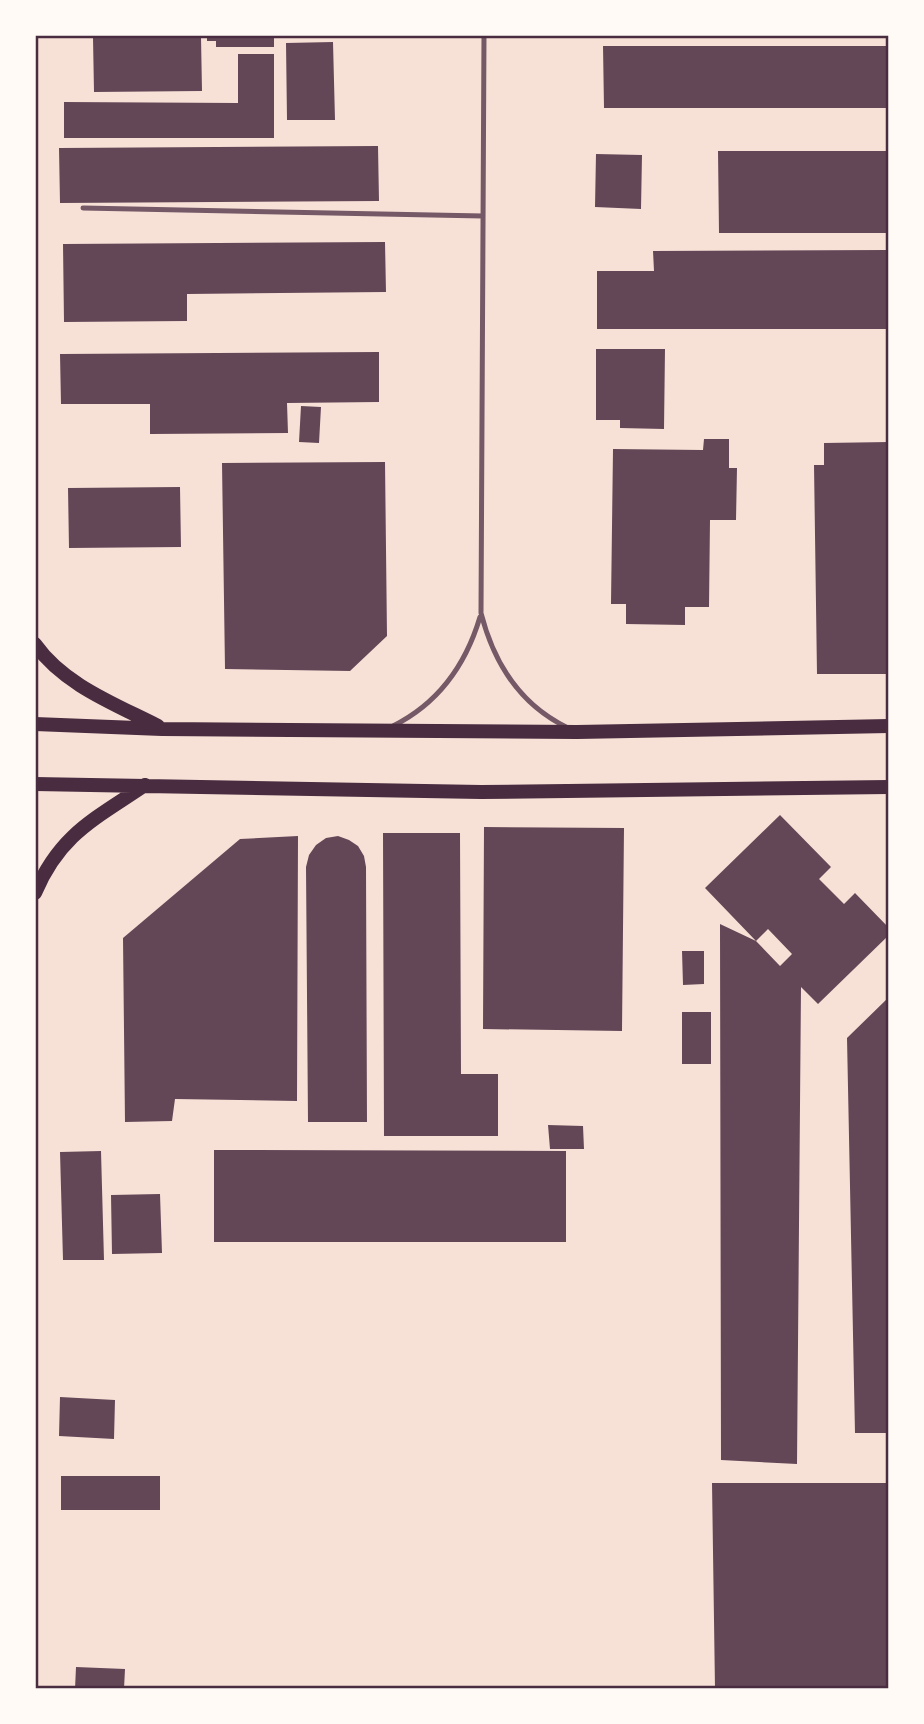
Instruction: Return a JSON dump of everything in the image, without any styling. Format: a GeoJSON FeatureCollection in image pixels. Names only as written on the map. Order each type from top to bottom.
{"type":"FeatureCollection","features":[{"type":"Feature","properties":{"kind":"main road"},"geometry":{"type":"LineString","coordinates":[[35,645],[70,679],[162,729]]}},
{"type":"Feature","properties":{"kind":"main road"},"geometry":{"type":"LineString","coordinates":[[35,724],[162,729],[577,733],[889,726]]}},
{"type":"Feature","properties":{"kind":"main road"},"geometry":{"type":"LineString","coordinates":[[35,783],[481,792],[889,787]]}},
{"type":"Feature","properties":{"kind":"main road"},"geometry":{"type":"LineString","coordinates":[[35,893],[45,871],[76,832],[145,785]]}},
{"type":"Feature","properties":{"kind":"lane"},"geometry":{"type":"LineString","coordinates":[[382,731],[428,704],[446,685],[473,639],[481,614],[484,35]]}},
{"type":"Feature","properties":{"kind":"lane"},"geometry":{"type":"LineString","coordinates":[[83,208],[483,216]]}},
{"type":"Feature","properties":{"kind":"lane"},"geometry":{"type":"LineString","coordinates":[[481,614],[495,657],[506,677],[537,710],[577,733]]}},
{"type":"Feature","properties":{"kind":"building"},"geometry":{"type":"Polygon","coordinates":[[[207,35],[274,35],[274,47],[216,47],[216,41],[207,41],[207,35]]]}},
{"type":"Feature","properties":{"kind":"building"},"geometry":{"type":"Polygon","coordinates":[[[201,37],[202,91],[94,92],[93,38],[201,37]]]}},
{"type":"Feature","properties":{"kind":"building"},"geometry":{"type":"Polygon","coordinates":[[[333,42],[335,120],[287,120],[286,43],[333,42]]]}},
{"type":"Feature","properties":{"kind":"building"},"geometry":{"type":"Polygon","coordinates":[[[603,46],[889,46],[889,108],[604,108],[603,46]]]}},
{"type":"Feature","properties":{"kind":"building"},"geometry":{"type":"Polygon","coordinates":[[[238,54],[274,54],[274,138],[64,138],[64,102],[238,103],[238,54]]]}},
{"type":"Feature","properties":{"kind":"building"},"geometry":{"type":"Polygon","coordinates":[[[378,146],[379,201],[60,203],[59,148],[378,146]]]}},
{"type":"Feature","properties":{"kind":"building"},"geometry":{"type":"Polygon","coordinates":[[[718,151],[889,151],[889,233],[719,233],[718,151]]]}},
{"type":"Feature","properties":{"kind":"building"},"geometry":{"type":"Polygon","coordinates":[[[596,154],[642,155],[641,209],[595,207],[596,154]]]}},
{"type":"Feature","properties":{"kind":"building"},"geometry":{"type":"Polygon","coordinates":[[[385,242],[386,292],[187,294],[187,321],[64,322],[63,244],[385,242]]]}},
{"type":"Feature","properties":{"kind":"building"},"geometry":{"type":"Polygon","coordinates":[[[889,250],[889,329],[597,329],[597,271],[654,271],[653,251],[889,250]]]}},
{"type":"Feature","properties":{"kind":"building"},"geometry":{"type":"Polygon","coordinates":[[[596,349],[665,349],[664,429],[620,428],[620,420],[596,420],[596,349]]]}},
{"type":"Feature","properties":{"kind":"building"},"geometry":{"type":"Polygon","coordinates":[[[379,352],[379,402],[287,403],[288,433],[150,434],[150,404],[61,404],[60,354],[379,352]]]}},
{"type":"Feature","properties":{"kind":"building"},"geometry":{"type":"Polygon","coordinates":[[[301,406],[321,407],[319,443],[299,442],[301,406]]]}},
{"type":"Feature","properties":{"kind":"building"},"geometry":{"type":"Polygon","coordinates":[[[704,439],[729,439],[729,468],[737,468],[736,520],[710,520],[709,607],[685,607],[685,625],[626,624],[626,604],[611,604],[613,449],[703,450],[704,439]]]}},
{"type":"Feature","properties":{"kind":"building"},"geometry":{"type":"Polygon","coordinates":[[[889,442],[889,674],[817,674],[814,465],[824,465],[824,443],[889,442]]]}},
{"type":"Feature","properties":{"kind":"building"},"geometry":{"type":"Polygon","coordinates":[[[385,462],[387,636],[350,671],[225,669],[222,463],[385,462]]]}},
{"type":"Feature","properties":{"kind":"building"},"geometry":{"type":"Polygon","coordinates":[[[180,487],[181,547],[69,548],[68,488],[180,487]]]}},
{"type":"Feature","properties":{"kind":"building"},"geometry":{"type":"Polygon","coordinates":[[[780,815],[831,867],[819,879],[844,904],[855,893],[889,928],[889,935],[818,1004],[801,987],[797,1464],[721,1460],[720,924],[756,941],[705,888],[780,815]],[[768,929],[756,941],[780,966],[792,954],[768,929]]]}},
{"type":"Feature","properties":{"kind":"building"},"geometry":{"type":"Polygon","coordinates":[[[484,827],[624,828],[622,1031],[483,1029],[484,827]]]}},
{"type":"Feature","properties":{"kind":"building"},"geometry":{"type":"Polygon","coordinates":[[[383,833],[460,833],[461,1074],[498,1074],[498,1136],[384,1136],[383,833]]]}},
{"type":"Feature","properties":{"kind":"building"},"geometry":{"type":"Polygon","coordinates":[[[298,836],[297,1101],[175,1099],[172,1121],[125,1122],[123,938],[240,839],[298,836]]]}},
{"type":"Feature","properties":{"kind":"building"},"geometry":{"type":"Polygon","coordinates":[[[338,836],[358,846],[366,867],[367,1122],[308,1122],[306,867],[309,855],[316,845],[326,838],[338,836]]]}},
{"type":"Feature","properties":{"kind":"building"},"geometry":{"type":"Polygon","coordinates":[[[682,951],[704,951],[704,984],[683,985],[682,951]]]}},
{"type":"Feature","properties":{"kind":"building"},"geometry":{"type":"Polygon","coordinates":[[[889,997],[889,1433],[855,1433],[847,1038],[889,997]]]}},
{"type":"Feature","properties":{"kind":"building"},"geometry":{"type":"Polygon","coordinates":[[[682,1012],[711,1012],[711,1064],[682,1064],[682,1012]]]}},
{"type":"Feature","properties":{"kind":"building"},"geometry":{"type":"Polygon","coordinates":[[[548,1125],[583,1126],[584,1149],[550,1149],[548,1125]]]}},
{"type":"Feature","properties":{"kind":"building"},"geometry":{"type":"Polygon","coordinates":[[[214,1150],[566,1151],[566,1242],[214,1242],[214,1150]]]}},
{"type":"Feature","properties":{"kind":"building"},"geometry":{"type":"Polygon","coordinates":[[[101,1151],[104,1260],[63,1260],[60,1152],[101,1151]]]}},
{"type":"Feature","properties":{"kind":"building"},"geometry":{"type":"Polygon","coordinates":[[[160,1194],[162,1253],[112,1254],[111,1195],[160,1194]]]}},
{"type":"Feature","properties":{"kind":"building"},"geometry":{"type":"Polygon","coordinates":[[[60,1397],[115,1400],[114,1439],[59,1436],[60,1397]]]}},
{"type":"Feature","properties":{"kind":"building"},"geometry":{"type":"Polygon","coordinates":[[[61,1476],[160,1476],[160,1510],[61,1510],[61,1476]]]}},
{"type":"Feature","properties":{"kind":"building"},"geometry":{"type":"Polygon","coordinates":[[[712,1483],[889,1483],[889,1689],[715,1689],[712,1483]]]}},
{"type":"Feature","properties":{"kind":"building"},"geometry":{"type":"Polygon","coordinates":[[[76,1667],[125,1669],[124,1689],[75,1689],[76,1667]]]}}]}
